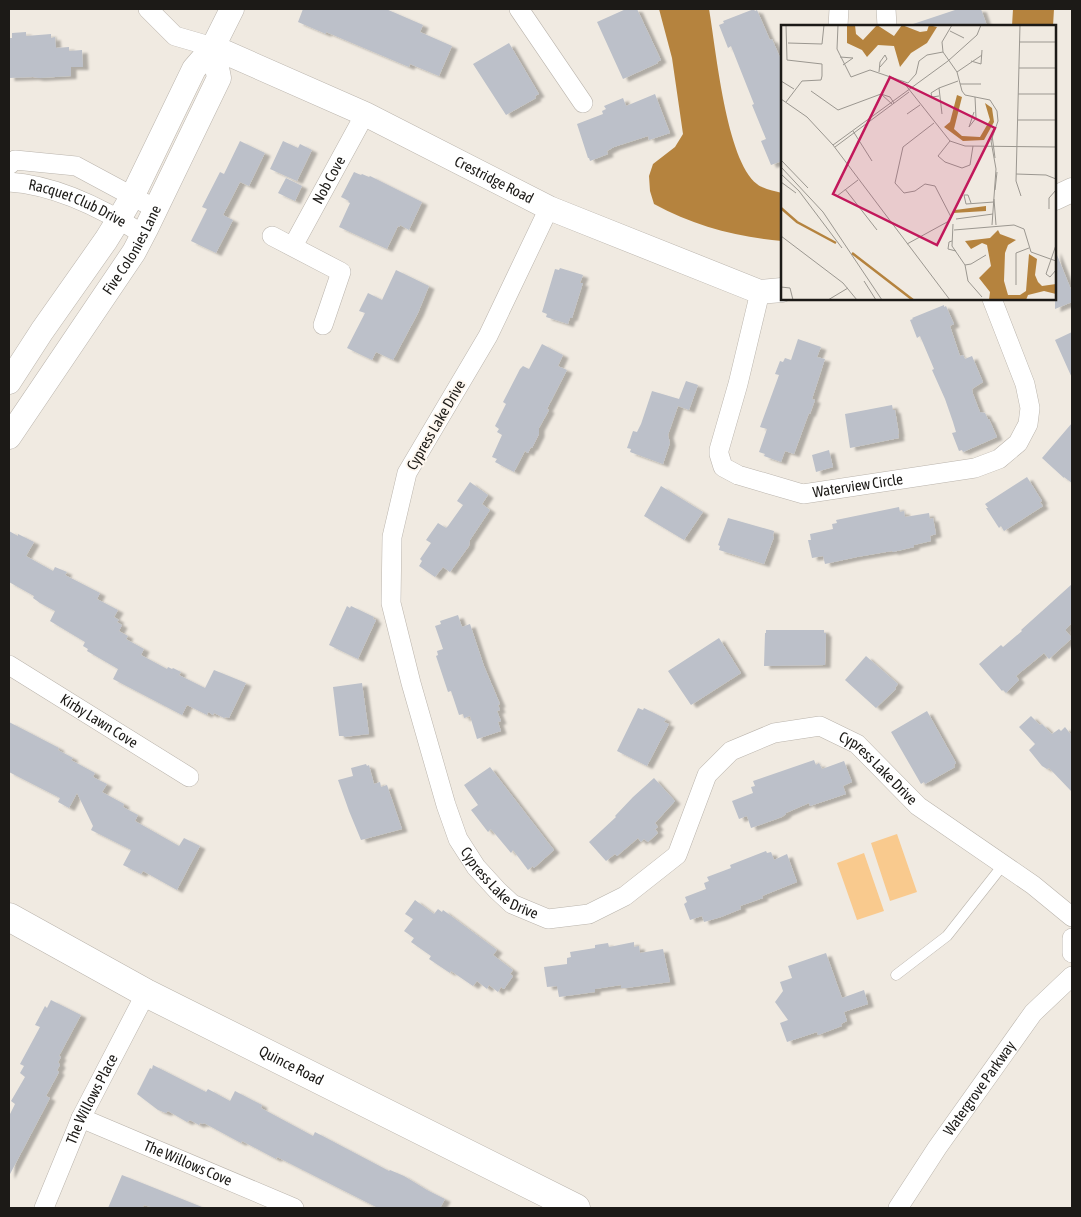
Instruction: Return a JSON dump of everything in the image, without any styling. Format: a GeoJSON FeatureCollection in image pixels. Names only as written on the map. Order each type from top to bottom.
{"type":"FeatureCollection","features":[{"type":"Feature","properties":{"kind":"main road","name":"Quince Road"},"geometry":{"type":"LineString","coordinates":[[9,917],[146,993],[576,1208]]}},
{"type":"Feature","properties":{"kind":"street"},"geometry":{"type":"LineString","coordinates":[[148,9],[175,36],[213,48]]}},
{"type":"Feature","properties":{"kind":"street","name":"Five Colonies Lane"},"geometry":{"type":"LineString","coordinates":[[9,382],[42,331],[106,240],[133,195],[194,69],[213,48],[232,9]]}},
{"type":"Feature","properties":{"kind":"street"},"geometry":{"type":"LineString","coordinates":[[519,9],[583,103]]}},
{"type":"Feature","properties":{"kind":"street"},"geometry":{"type":"LineString","coordinates":[[838,25],[839,9]]}},
{"type":"Feature","properties":{"kind":"street"},"geometry":{"type":"LineString","coordinates":[[886,9],[887,25]]}},
{"type":"Feature","properties":{"kind":"street","name":"Five Colonies Lane"},"geometry":{"type":"LineString","coordinates":[[9,437],[134,252],[144,234],[219,78],[213,48]]}},
{"type":"Feature","properties":{"kind":"street","name":"Crestridge Road"},"geometry":{"type":"LineString","coordinates":[[213,48],[364,114],[549,208],[771,291]]}},
{"type":"Feature","properties":{"kind":"street","name":"Nob Cove"},"geometry":{"type":"LineString","coordinates":[[293,246],[364,114]]}},
{"type":"Feature","properties":{"kind":"street","name":"Racquet Club Drive"},"geometry":{"type":"LineString","coordinates":[[9,165],[15,160],[76,166],[156,209]]}},
{"type":"Feature","properties":{"kind":"street","name":"Racquet Club Drive"},"geometry":{"type":"LineString","coordinates":[[9,182],[26,183],[84,201],[119,218],[144,234]]}},
{"type":"Feature","properties":{"kind":"street"},"geometry":{"type":"LineString","coordinates":[[1056,198],[1072,190]]}},
{"type":"Feature","properties":{"kind":"street","name":"Cypress Lake Drive"},"geometry":{"type":"LineString","coordinates":[[549,208],[488,336],[407,473],[392,537],[391,603],[411,683],[446,805],[458,839],[476,867],[512,904],[548,919],[589,914],[625,896],[677,855],[707,775],[731,751],[774,733],[820,726],[857,744],[918,806],[1033,885],[1072,917]]}},
{"type":"Feature","properties":{"kind":"street"},"geometry":{"type":"LineString","coordinates":[[272,236],[341,272],[323,325]]}},
{"type":"Feature","properties":{"kind":"street","name":"Waterview Circle"},"geometry":{"type":"LineString","coordinates":[[771,291],[740,375],[719,454],[723,467],[738,475],[803,494],[975,468],[999,459],[1018,443],[1028,424],[1030,408],[1026,384],[992,300]]}},
{"type":"Feature","properties":{"kind":"street","name":"Kirby Lawn Cove"},"geometry":{"type":"LineString","coordinates":[[9,665],[189,778]]}},
{"type":"Feature","properties":{"kind":"street"},"geometry":{"type":"LineString","coordinates":[[1072,938],[1072,953]]}},
{"type":"Feature","properties":{"kind":"street","name":"Watergrove Parkway"},"geometry":{"type":"LineString","coordinates":[[898,1208],[936,1148],[1033,1013],[1072,976]]}},
{"type":"Feature","properties":{"kind":"street","name":"The Willows Place"},"geometry":{"type":"LineString","coordinates":[[44,1208],[81,1118],[146,993]]}},
{"type":"Feature","properties":{"kind":"street","name":"The Willows Cove"},"geometry":{"type":"LineString","coordinates":[[81,1118],[294,1208]]}},
{"type":"Feature","properties":{"kind":"lane"},"geometry":{"type":"LineString","coordinates":[[896,975],[946,936],[1003,864]]}},
{"type":"Feature","properties":{"kind":"shaded area"},"geometry":{"type":"Polygon","coordinates":[[[659,9],[709,9],[724,102],[737,152],[746,171],[757,184],[765,189],[781,193],[781,241],[749,237],[716,229],[669,212],[654,204],[650,191],[649,176],[653,164],[675,147],[683,134],[672,58],[659,9]]]}},
{"type":"Feature","properties":{"kind":"shaded area"},"geometry":{"type":"Polygon","coordinates":[[[1013,9],[1054,9],[1053,25],[1012,25],[1013,9]]]}},
{"type":"Feature","properties":{"kind":"shaded area"},"geometry":{"type":"Polygon","coordinates":[[[897,834],[917,892],[890,901],[871,843],[897,834]]]}},
{"type":"Feature","properties":{"kind":"shaded area"},"geometry":{"type":"Polygon","coordinates":[[[864,853],[884,911],[857,920],[837,863],[864,853]]]}},
{"type":"Feature","properties":{"kind":"building"},"geometry":{"type":"Polygon","coordinates":[[[303,9],[386,9],[423,25],[420,32],[452,46],[439,76],[410,64],[409,67],[298,22],[303,9]]]}},
{"type":"Feature","properties":{"kind":"building"},"geometry":{"type":"Polygon","coordinates":[[[626,9],[637,9],[661,60],[623,79],[597,22],[626,9]]]}},
{"type":"Feature","properties":{"kind":"building"},"geometry":{"type":"Polygon","coordinates":[[[754,9],[755,11],[757,10],[781,60],[781,161],[771,165],[761,141],[766,139],[731,46],[728,48],[719,25],[724,23],[723,21],[754,9]]]}},
{"type":"Feature","properties":{"kind":"building"},"geometry":{"type":"Polygon","coordinates":[[[958,9],[981,9],[987,25],[914,25],[958,9]]]}},
{"type":"Feature","properties":{"kind":"building"},"geometry":{"type":"Polygon","coordinates":[[[26,32],[26,36],[51,34],[51,38],[55,37],[56,48],[69,47],[69,51],[82,50],[83,67],[71,67],[71,76],[9,78],[9,38],[12,38],[12,33],[26,32]]]}},
{"type":"Feature","properties":{"kind":"building"},"geometry":{"type":"Polygon","coordinates":[[[509,43],[539,94],[535,96],[536,98],[506,115],[473,64],[509,43]]]}},
{"type":"Feature","properties":{"kind":"building"},"geometry":{"type":"Polygon","coordinates":[[[655,94],[670,133],[649,140],[648,136],[614,147],[607,151],[608,154],[590,161],[577,124],[603,114],[602,111],[606,109],[604,106],[623,98],[626,106],[655,94]]]}},
{"type":"Feature","properties":{"kind":"building"},"geometry":{"type":"Polygon","coordinates":[[[240,141],[265,153],[249,186],[240,182],[223,215],[233,220],[216,253],[191,241],[207,209],[202,207],[220,172],[224,174],[240,141]]]}},
{"type":"Feature","properties":{"kind":"building"},"geometry":{"type":"Polygon","coordinates":[[[283,141],[298,148],[300,144],[312,150],[297,181],[270,169],[283,141]]]}},
{"type":"Feature","properties":{"kind":"building"},"geometry":{"type":"Polygon","coordinates":[[[354,172],[370,176],[422,202],[409,230],[400,225],[400,227],[398,226],[387,249],[339,227],[350,203],[341,197],[354,172]]]}},
{"type":"Feature","properties":{"kind":"building"},"geometry":{"type":"Polygon","coordinates":[[[286,178],[302,186],[295,201],[278,193],[286,178]]]}},
{"type":"Feature","properties":{"kind":"building"},"geometry":{"type":"Polygon","coordinates":[[[1056,252],[1072,292],[1072,302],[1055,309],[1056,252]]]}},
{"type":"Feature","properties":{"kind":"building"},"geometry":{"type":"Polygon","coordinates":[[[560,268],[583,275],[580,283],[583,283],[572,318],[570,318],[568,324],[546,317],[547,314],[542,312],[555,269],[559,270],[560,268]]]}},
{"type":"Feature","properties":{"kind":"building"},"geometry":{"type":"Polygon","coordinates":[[[396,270],[429,286],[418,313],[393,360],[376,352],[372,360],[347,348],[365,313],[359,311],[368,293],[382,300],[396,270]]]}},
{"type":"Feature","properties":{"kind":"building"},"geometry":{"type":"Polygon","coordinates":[[[944,305],[954,324],[950,326],[960,356],[963,355],[965,359],[972,356],[983,382],[972,389],[973,394],[980,412],[985,413],[997,437],[963,452],[962,450],[959,451],[952,433],[956,432],[945,399],[932,370],[934,369],[920,336],[917,338],[910,320],[944,305]]]}},
{"type":"Feature","properties":{"kind":"building"},"geometry":{"type":"Polygon","coordinates":[[[1072,332],[1072,378],[1055,340],[1072,332]]]}},
{"type":"Feature","properties":{"kind":"building"},"geometry":{"type":"Polygon","coordinates":[[[798,339],[821,347],[817,357],[825,359],[812,399],[815,400],[794,454],[785,451],[781,462],[764,456],[765,454],[759,452],[767,429],[760,427],[779,375],[775,374],[780,361],[783,362],[785,358],[791,360],[798,339]]]}},
{"type":"Feature","properties":{"kind":"building"},"geometry":{"type":"Polygon","coordinates":[[[542,344],[563,355],[558,366],[567,370],[547,409],[549,410],[539,428],[539,434],[532,448],[528,453],[525,451],[514,472],[495,462],[497,459],[492,457],[502,435],[497,432],[499,429],[495,426],[506,404],[503,402],[520,369],[523,366],[529,369],[542,344]]]}},
{"type":"Feature","properties":{"kind":"building"},"geometry":{"type":"Polygon","coordinates":[[[686,381],[698,385],[689,410],[678,406],[668,435],[670,443],[663,464],[630,452],[631,449],[627,448],[633,431],[637,432],[641,424],[652,391],[679,399],[686,381]]]}},
{"type":"Feature","properties":{"kind":"building"},"geometry":{"type":"Polygon","coordinates":[[[892,405],[893,410],[895,410],[899,438],[850,448],[845,414],[892,405]]]}},
{"type":"Feature","properties":{"kind":"building"},"geometry":{"type":"Polygon","coordinates":[[[1072,423],[1072,483],[1042,458],[1072,423]]]}},
{"type":"Feature","properties":{"kind":"building"},"geometry":{"type":"Polygon","coordinates":[[[829,450],[833,467],[816,472],[812,455],[829,450]]]}},
{"type":"Feature","properties":{"kind":"building"},"geometry":{"type":"Polygon","coordinates":[[[1027,477],[1042,501],[1040,502],[1043,506],[1004,531],[1001,526],[999,528],[985,504],[1027,477]]]}},
{"type":"Feature","properties":{"kind":"building"},"geometry":{"type":"Polygon","coordinates":[[[470,482],[488,495],[482,504],[490,510],[470,540],[469,546],[450,572],[443,567],[435,577],[419,566],[422,561],[420,559],[431,543],[426,540],[438,523],[446,528],[448,526],[463,505],[457,501],[470,482]]]}},
{"type":"Feature","properties":{"kind":"building"},"geometry":{"type":"Polygon","coordinates":[[[661,486],[703,512],[684,540],[644,516],[661,486]]]}},
{"type":"Feature","properties":{"kind":"building"},"geometry":{"type":"Polygon","coordinates":[[[899,507],[900,512],[904,511],[905,517],[929,513],[930,519],[933,518],[936,534],[930,536],[931,541],[893,552],[825,564],[823,556],[812,558],[808,540],[811,540],[810,534],[833,529],[832,524],[837,523],[836,520],[899,507]]]}},
{"type":"Feature","properties":{"kind":"building"},"geometry":{"type":"Polygon","coordinates":[[[728,518],[774,531],[774,537],[764,564],[719,550],[720,546],[718,545],[728,518]]]}},
{"type":"Feature","properties":{"kind":"building"},"geometry":{"type":"Polygon","coordinates":[[[9,531],[34,542],[26,556],[53,571],[55,567],[67,572],[65,575],[100,593],[97,599],[118,610],[114,617],[122,625],[119,631],[128,636],[126,639],[144,649],[141,655],[167,669],[168,667],[173,668],[181,672],[179,675],[205,688],[214,670],[246,683],[229,718],[224,718],[214,713],[213,715],[208,712],[207,715],[187,705],[182,715],[113,679],[118,669],[87,651],[88,649],[83,646],[85,642],[50,621],[55,611],[9,582],[9,531]]]}},
{"type":"Feature","properties":{"kind":"building"},"geometry":{"type":"Polygon","coordinates":[[[1072,584],[1072,623],[1066,631],[1072,638],[1049,659],[1044,653],[1016,676],[1019,680],[1006,693],[1002,691],[979,664],[1001,645],[1003,647],[1022,631],[1072,584]]]}},
{"type":"Feature","properties":{"kind":"building"},"geometry":{"type":"Polygon","coordinates":[[[347,606],[350,608],[351,606],[374,617],[373,619],[376,620],[358,659],[329,645],[347,606]]]}},
{"type":"Feature","properties":{"kind":"building"},"geometry":{"type":"Polygon","coordinates":[[[458,615],[462,627],[470,624],[484,666],[500,704],[498,705],[500,710],[497,711],[501,721],[498,722],[501,731],[477,739],[470,716],[464,718],[463,714],[459,715],[451,691],[448,692],[436,656],[438,655],[437,651],[443,649],[435,626],[441,624],[440,621],[458,615]]]}},
{"type":"Feature","properties":{"kind":"building"},"geometry":{"type":"Polygon","coordinates":[[[766,630],[824,630],[824,633],[826,633],[825,665],[764,666],[766,630]]]}},
{"type":"Feature","properties":{"kind":"building"},"geometry":{"type":"Polygon","coordinates":[[[719,638],[741,673],[691,705],[668,671],[719,638]]]}},
{"type":"Feature","properties":{"kind":"building"},"geometry":{"type":"Polygon","coordinates":[[[866,656],[898,684],[896,689],[876,708],[845,680],[866,656]]]}},
{"type":"Feature","properties":{"kind":"building"},"geometry":{"type":"Polygon","coordinates":[[[362,683],[369,734],[339,736],[333,687],[362,683]]]}},
{"type":"Feature","properties":{"kind":"building"},"geometry":{"type":"Polygon","coordinates":[[[638,708],[643,710],[644,708],[666,719],[664,722],[669,724],[647,766],[617,751],[638,708]]]}},
{"type":"Feature","properties":{"kind":"building"},"geometry":{"type":"Polygon","coordinates":[[[927,711],[956,763],[955,767],[925,784],[924,782],[921,784],[891,732],[927,711]]]}},
{"type":"Feature","properties":{"kind":"building"},"geometry":{"type":"Polygon","coordinates":[[[1031,716],[1052,734],[1059,729],[1061,731],[1065,727],[1072,736],[1072,792],[1049,768],[1047,769],[1042,766],[1029,750],[1035,744],[1019,727],[1031,716]]]}},
{"type":"Feature","properties":{"kind":"building"},"geometry":{"type":"Polygon","coordinates":[[[9,722],[59,748],[58,750],[73,758],[71,760],[95,773],[93,777],[107,784],[102,792],[124,804],[123,807],[138,815],[135,821],[179,846],[184,838],[200,846],[177,890],[143,871],[141,874],[123,865],[131,850],[91,830],[93,826],[77,793],[69,808],[58,802],[60,798],[9,772],[9,722]]]}},
{"type":"Feature","properties":{"kind":"building"},"geometry":{"type":"Polygon","coordinates":[[[814,760],[816,765],[819,763],[822,769],[844,761],[852,782],[843,786],[846,794],[810,806],[809,803],[786,813],[782,817],[751,828],[747,816],[739,819],[732,801],[753,793],[751,787],[755,786],[753,781],[814,760]]]}},
{"type":"Feature","properties":{"kind":"building"},"geometry":{"type":"Polygon","coordinates":[[[366,764],[367,766],[369,765],[374,784],[380,782],[381,787],[387,785],[402,829],[361,840],[338,780],[353,776],[351,768],[366,764]]]}},
{"type":"Feature","properties":{"kind":"building"},"geometry":{"type":"Polygon","coordinates":[[[490,767],[554,850],[534,868],[533,866],[528,870],[513,850],[511,853],[491,829],[488,832],[471,810],[478,805],[464,785],[490,767]]]}},
{"type":"Feature","properties":{"kind":"building"},"geometry":{"type":"Polygon","coordinates":[[[654,778],[675,801],[655,823],[658,827],[655,829],[658,833],[648,842],[644,839],[641,842],[638,838],[617,856],[615,854],[606,861],[589,842],[654,778]]]}},
{"type":"Feature","properties":{"kind":"building"},"geometry":{"type":"Polygon","coordinates":[[[766,851],[767,853],[771,852],[774,860],[787,854],[797,882],[762,896],[763,898],[740,906],[741,909],[721,917],[704,922],[702,916],[690,920],[684,904],[687,902],[685,897],[706,889],[704,883],[709,881],[707,877],[731,868],[730,865],[766,851]]]}},
{"type":"Feature","properties":{"kind":"building"},"geometry":{"type":"Polygon","coordinates":[[[415,900],[434,914],[438,909],[442,912],[443,910],[497,950],[493,955],[513,970],[510,974],[513,976],[504,989],[501,987],[498,992],[489,985],[487,989],[477,981],[473,986],[429,959],[431,956],[411,942],[414,938],[404,931],[413,919],[405,914],[415,900]]]}},
{"type":"Feature","properties":{"kind":"building"},"geometry":{"type":"Polygon","coordinates":[[[634,942],[634,947],[639,946],[640,953],[663,949],[670,982],[626,988],[621,988],[621,985],[595,989],[595,992],[559,997],[557,986],[547,987],[544,967],[567,964],[567,958],[571,957],[570,952],[595,948],[595,945],[608,943],[609,947],[634,942]]]}},
{"type":"Feature","properties":{"kind":"building"},"geometry":{"type":"Polygon","coordinates":[[[826,953],[842,998],[864,990],[868,1004],[844,1012],[847,1021],[841,1024],[842,1026],[818,1035],[817,1032],[787,1042],[780,1023],[788,1020],[775,1002],[783,991],[780,982],[792,978],[788,966],[826,953]]]}},
{"type":"Feature","properties":{"kind":"building"},"geometry":{"type":"Polygon","coordinates":[[[51,1000],[81,1015],[59,1056],[61,1057],[58,1062],[60,1065],[57,1070],[59,1072],[46,1096],[50,1098],[9,1176],[9,1116],[15,1104],[11,1101],[25,1077],[20,1073],[24,1066],[20,1064],[40,1027],[35,1025],[45,1006],[47,1008],[51,1000]]]}},
{"type":"Feature","properties":{"kind":"building"},"geometry":{"type":"Polygon","coordinates":[[[153,1065],[206,1092],[208,1089],[230,1101],[235,1091],[262,1105],[261,1108],[313,1136],[315,1132],[389,1171],[404,1176],[445,1199],[440,1208],[378,1208],[277,1157],[276,1159],[242,1141],[241,1143],[204,1123],[199,1125],[190,1120],[187,1122],[168,1111],[166,1113],[158,1110],[137,1094],[153,1065]]]}},
{"type":"Feature","properties":{"kind":"building"},"geometry":{"type":"Polygon","coordinates":[[[122,1175],[202,1207],[154,1208],[144,1205],[142,1208],[108,1208],[122,1175]]]}}]}
